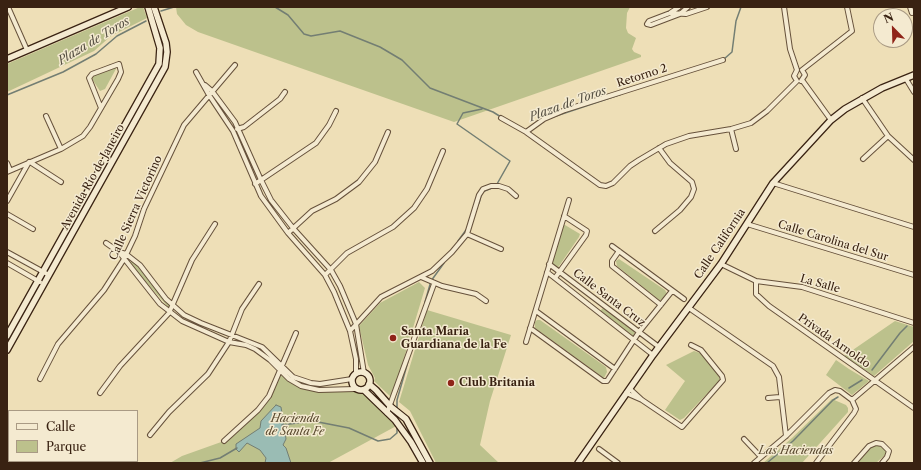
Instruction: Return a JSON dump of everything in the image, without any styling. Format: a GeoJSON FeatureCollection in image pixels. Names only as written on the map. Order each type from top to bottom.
{"type":"FeatureCollection","features":[{"type":"Feature","properties":{"kind":"street"},"geometry":{"type":"LineString","coordinates":[[8,7],[27,50]]}},
{"type":"Feature","properties":{"kind":"street"},"geometry":{"type":"LineString","coordinates":[[7,59],[128,7]]}},
{"type":"Feature","properties":{"kind":"street","name":"Avenida Río de Janeiro"},"geometry":{"type":"LineString","coordinates":[[7,336],[159,64],[160,48],[148,7]]}},
{"type":"Feature","properties":{"kind":"street","name":"Avenida Río de Janeiro"},"geometry":{"type":"LineString","coordinates":[[7,350],[165,67],[167,52],[166,43],[154,7]]}},
{"type":"Feature","properties":{"kind":"street"},"geometry":{"type":"LineString","coordinates":[[679,7],[670,13],[649,21],[648,24],[651,25],[680,14],[707,7]]}},
{"type":"Feature","properties":{"kind":"street"},"geometry":{"type":"LineString","coordinates":[[670,13],[680,14],[688,7]]}},
{"type":"Feature","properties":{"kind":"street"},"geometry":{"type":"LineString","coordinates":[[784,7],[790,49],[800,70],[805,75],[802,80]]}},
{"type":"Feature","properties":{"kind":"street"},"geometry":{"type":"LineString","coordinates":[[796,81],[794,76],[800,70],[852,31],[847,7]]}},
{"type":"Feature","properties":{"kind":"street","name":"Retorno 2"},"geometry":{"type":"LineString","coordinates":[[526,132],[544,119],[565,110],[723,60]]}},
{"type":"Feature","properties":{"kind":"street"},"geometry":{"type":"LineString","coordinates":[[7,163],[8,171],[61,149],[83,136],[101,108],[121,72],[119,64],[92,74],[89,78],[101,108]]}},
{"type":"Feature","properties":{"kind":"street","name":"Calle Sierra Victorino"},"geometry":{"type":"LineString","coordinates":[[40,379],[49,357],[58,344],[104,290],[124,259],[144,209],[184,125],[235,65]]}},
{"type":"Feature","properties":{"kind":"street"},"geometry":{"type":"LineString","coordinates":[[119,252],[169,313],[182,321],[229,342],[246,345],[255,349],[293,377],[311,383],[331,384],[352,379],[356,374],[356,359],[350,330],[337,298],[325,275],[288,233],[268,207],[254,184],[233,131],[209,95],[196,72]]}},
{"type":"Feature","properties":{"kind":"street","name":"Calle California"},"geometry":{"type":"LineString","coordinates":[[578,463],[653,355],[721,264],[773,184],[831,120],[862,98],[914,75]]}},
{"type":"Feature","properties":{"kind":"street"},"geometry":{"type":"LineString","coordinates":[[906,79],[914,92]]}},
{"type":"Feature","properties":{"kind":"street"},"geometry":{"type":"LineString","coordinates":[[501,118],[526,132],[603,186],[613,183],[630,166],[659,148],[689,136],[731,129],[758,118],[796,81],[802,80]]}},
{"type":"Feature","properties":{"kind":"street"},"geometry":{"type":"LineString","coordinates":[[802,80],[831,120]]}},
{"type":"Feature","properties":{"kind":"street"},"geometry":{"type":"LineString","coordinates":[[204,84],[212,91],[239,129],[271,200],[293,228],[331,270],[340,286],[356,324],[364,373],[369,377],[369,384],[364,390]]}},
{"type":"Feature","properties":{"kind":"street"},"geometry":{"type":"LineString","coordinates":[[233,131],[239,129],[280,99],[285,92]]}},
{"type":"Feature","properties":{"kind":"street"},"geometry":{"type":"LineString","coordinates":[[862,98],[888,136],[914,160]]}},
{"type":"Feature","properties":{"kind":"street"},"geometry":{"type":"LineString","coordinates":[[254,184],[316,143],[332,120],[336,111]]}},
{"type":"Feature","properties":{"kind":"street"},"geometry":{"type":"LineString","coordinates":[[46,116],[61,149]]}},
{"type":"Feature","properties":{"kind":"street"},"geometry":{"type":"LineString","coordinates":[[731,129],[736,149]]}},
{"type":"Feature","properties":{"kind":"street"},"geometry":{"type":"LineString","coordinates":[[288,233],[312,211],[336,198],[358,182],[375,162],[388,132]]}},
{"type":"Feature","properties":{"kind":"street"},"geometry":{"type":"LineString","coordinates":[[863,159],[888,136]]}},
{"type":"Feature","properties":{"kind":"street"},"geometry":{"type":"LineString","coordinates":[[655,231],[680,210],[691,197],[694,189],[692,182],[670,163],[659,148]]}},
{"type":"Feature","properties":{"kind":"street"},"geometry":{"type":"LineString","coordinates":[[325,275],[347,253],[393,227],[414,208],[427,189],[443,151]]}},
{"type":"Feature","properties":{"kind":"street"},"geometry":{"type":"LineString","coordinates":[[30,162],[61,182]]}},
{"type":"Feature","properties":{"kind":"street"},"geometry":{"type":"LineString","coordinates":[[7,201],[30,162]]}},
{"type":"Feature","properties":{"kind":"street"},"geometry":{"type":"LineString","coordinates":[[773,184],[914,227]]}},
{"type":"Feature","properties":{"kind":"street"},"geometry":{"type":"LineString","coordinates":[[350,330],[381,297],[421,277],[440,264],[466,234],[471,225],[479,195],[483,189],[492,186],[500,186],[508,189],[516,196]]}},
{"type":"Feature","properties":{"kind":"street"},"geometry":{"type":"LineString","coordinates":[[526,342],[569,200]]}},
{"type":"Feature","properties":{"kind":"street"},"geometry":{"type":"LineString","coordinates":[[7,214],[33,229]]}},
{"type":"Feature","properties":{"kind":"street"},"geometry":{"type":"LineString","coordinates":[[554,278],[560,272],[587,231],[564,216]]}},
{"type":"Feature","properties":{"kind":"street"},"geometry":{"type":"LineString","coordinates":[[100,393],[120,366],[169,313],[192,260],[215,224]]}},
{"type":"Feature","properties":{"kind":"street","name":"Calle Carolina del Sur"},"geometry":{"type":"LineString","coordinates":[[747,224],[914,275]]}},
{"type":"Feature","properties":{"kind":"street"},"geometry":{"type":"LineString","coordinates":[[466,234],[501,249]]}},
{"type":"Feature","properties":{"kind":"street"},"geometry":{"type":"LineString","coordinates":[[106,243],[119,252],[126,254],[140,265],[173,306],[184,315],[201,324],[253,342],[262,347],[289,379],[310,389],[364,390],[387,413],[412,442],[423,463]]}},
{"type":"Feature","properties":{"kind":"street"},"geometry":{"type":"LineString","coordinates":[[612,246],[684,299]]}},
{"type":"Feature","properties":{"kind":"street"},"geometry":{"type":"LineString","coordinates":[[7,252],[49,275]]}},
{"type":"Feature","properties":{"kind":"street"},"geometry":{"type":"LineString","coordinates":[[619,252],[612,261],[612,266],[661,305]]}},
{"type":"Feature","properties":{"kind":"street"},"geometry":{"type":"LineString","coordinates":[[20,271],[25,262]]}},
{"type":"Feature","properties":{"kind":"street"},"geometry":{"type":"LineString","coordinates":[[7,263],[44,284]]}},
{"type":"Feature","properties":{"kind":"street","name":"Calle Santa Cruz"},"geometry":{"type":"LineString","coordinates":[[549,264],[659,347]]}},
{"type":"Feature","properties":{"kind":"street","name":"La Salle"},"geometry":{"type":"LineString","coordinates":[[721,264],[756,281],[802,287],[914,323]]}},
{"type":"Feature","properties":{"kind":"street","name":"Calle Santa Cruz"},"geometry":{"type":"LineString","coordinates":[[547,272],[653,355]]}},
{"type":"Feature","properties":{"kind":"street"},"geometry":{"type":"LineString","coordinates":[[421,277],[434,284],[476,294],[486,301]]}},
{"type":"Feature","properties":{"kind":"street","name":"Privada Arnoldo"},"geometry":{"type":"LineString","coordinates":[[756,281],[756,294],[769,306],[914,408]]}},
{"type":"Feature","properties":{"kind":"street"},"geometry":{"type":"LineString","coordinates":[[150,435],[168,412],[208,374],[229,342],[242,309],[259,284]]}},
{"type":"Feature","properties":{"kind":"street"},"geometry":{"type":"LineString","coordinates":[[387,413],[391,407],[434,284]]}},
{"type":"Feature","properties":{"kind":"street"},"geometry":{"type":"LineString","coordinates":[[530,328],[603,381],[609,380],[639,332],[672,291]]}},
{"type":"Feature","properties":{"kind":"street"},"geometry":{"type":"LineString","coordinates":[[594,308],[599,301]]}},
{"type":"Feature","properties":{"kind":"street"},"geometry":{"type":"LineString","coordinates":[[689,308],[769,362],[779,377],[780,397],[786,436]]}},
{"type":"Feature","properties":{"kind":"street"},"geometry":{"type":"LineString","coordinates":[[536,311],[615,369]]}},
{"type":"Feature","properties":{"kind":"street"},"geometry":{"type":"LineString","coordinates":[[224,441],[258,410],[269,396],[296,333]]}},
{"type":"Feature","properties":{"kind":"street"},"geometry":{"type":"LineString","coordinates":[[628,391],[682,428],[723,380],[722,376],[701,350],[691,345]]}},
{"type":"Feature","properties":{"kind":"street"},"geometry":{"type":"LineString","coordinates":[[852,400],[913,349]]}},
{"type":"Feature","properties":{"kind":"street"},"geometry":{"type":"LineString","coordinates":[[356,374],[364,373]]}},
{"type":"Feature","properties":{"kind":"street"},"geometry":{"type":"LineString","coordinates":[[352,379],[352,384],[355,389]]}},
{"type":"Feature","properties":{"kind":"street"},"geometry":{"type":"LineString","coordinates":[[369,384],[391,407],[406,419],[430,463]]}},
{"type":"Feature","properties":{"kind":"street"},"geometry":{"type":"LineString","coordinates":[[754,463],[786,436],[829,393],[835,390],[840,391],[852,400],[856,409],[816,463]]}},
{"type":"Feature","properties":{"kind":"street"},"geometry":{"type":"LineString","coordinates":[[768,398],[780,397]]}},
{"type":"Feature","properties":{"kind":"street"},"geometry":{"type":"LineString","coordinates":[[399,426],[406,419]]}},
{"type":"Feature","properties":{"kind":"street"},"geometry":{"type":"LineString","coordinates":[[744,439],[761,457]]}},
{"type":"Feature","properties":{"kind":"street"},"geometry":{"type":"LineString","coordinates":[[854,463],[869,446],[876,443],[882,444],[889,451],[887,457],[882,463]]}},
{"type":"Feature","properties":{"kind":"street"},"geometry":{"type":"LineString","coordinates":[[599,449],[618,463]]}},
{"type":"Feature","properties":{"kind":"green space"},"geometry":{"type":"Polygon","coordinates":[[[143,7],[147,18],[111,36],[94,51],[7,92],[7,64],[143,7]]]}},
{"type":"Feature","properties":{"kind":"green space"},"geometry":{"type":"Polygon","coordinates":[[[149,7],[151,7],[164,47],[163,66],[50,269],[48,268],[157,73],[161,63],[149,7]]]}},
{"type":"Feature","properties":{"kind":"green space"},"geometry":{"type":"Polygon","coordinates":[[[176,7],[630,7],[627,13],[626,28],[628,33],[636,38],[632,49],[634,52],[641,55],[641,57],[454,122],[198,32],[186,25],[177,14],[176,7]]]}},
{"type":"Feature","properties":{"kind":"green space"},"geometry":{"type":"Polygon","coordinates":[[[110,64],[115,64],[117,67],[105,89],[100,91],[92,79],[94,73],[110,64]]]}},
{"type":"Feature","properties":{"kind":"green space"},"geometry":{"type":"Polygon","coordinates":[[[563,225],[580,234],[557,269],[552,264],[563,225]]]}},
{"type":"Feature","properties":{"kind":"green space"},"geometry":{"type":"Polygon","coordinates":[[[619,259],[665,290],[667,294],[659,300],[617,266],[616,261],[619,259]]]}},
{"type":"Feature","properties":{"kind":"green space"},"geometry":{"type":"Polygon","coordinates":[[[134,260],[171,305],[169,308],[130,264],[131,261],[134,260]]]}},
{"type":"Feature","properties":{"kind":"green space"},"geometry":{"type":"Polygon","coordinates":[[[419,282],[425,288],[392,398],[374,381],[375,378],[368,365],[359,326],[380,303],[419,282]]]}},
{"type":"Feature","properties":{"kind":"green space"},"geometry":{"type":"Polygon","coordinates":[[[603,308],[635,332],[633,336],[600,311],[603,308]]]}},
{"type":"Feature","properties":{"kind":"green space","name":"Club Britania"},"geometry":{"type":"Polygon","coordinates":[[[427,310],[511,335],[490,401],[480,445],[499,463],[436,463],[410,411],[399,402],[427,310]]]}},
{"type":"Feature","properties":{"kind":"green space"},"geometry":{"type":"Polygon","coordinates":[[[540,320],[606,367],[607,372],[604,378],[535,328],[535,322],[540,320]]]}},
{"type":"Feature","properties":{"kind":"green space"},"geometry":{"type":"Polygon","coordinates":[[[895,321],[914,327],[914,341],[874,376],[844,356],[895,321]]]}},
{"type":"Feature","properties":{"kind":"green space"},"geometry":{"type":"Polygon","coordinates":[[[694,351],[700,353],[720,377],[719,381],[684,418],[680,420],[665,410],[685,381],[666,365],[694,351]]]}},
{"type":"Feature","properties":{"kind":"green space"},"geometry":{"type":"Polygon","coordinates":[[[836,360],[869,381],[852,395],[826,375],[836,360]]]}},
{"type":"Feature","properties":{"kind":"green space","name":"Hacienda de Santa Fe"},"geometry":{"type":"Polygon","coordinates":[[[280,372],[300,387],[311,391],[362,391],[400,424],[328,463],[170,463],[182,456],[224,441],[260,409],[273,392],[280,372]]]}},
{"type":"Feature","properties":{"kind":"green space","name":"Las Haciendas"},"geometry":{"type":"Polygon","coordinates":[[[832,399],[846,405],[848,412],[802,463],[763,463],[792,438],[832,399]]]}},
{"type":"Feature","properties":{"kind":"green space"},"geometry":{"type":"Polygon","coordinates":[[[876,444],[887,451],[886,454],[876,463],[856,463],[871,446],[876,444]]]}},
{"type":"Feature","properties":{"kind":"water"},"geometry":{"type":"Polygon","coordinates":[[[276,405],[281,407],[286,439],[283,445],[286,448],[291,463],[265,463],[266,458],[260,450],[247,443],[239,452],[236,449],[236,444],[260,428],[261,421],[276,405]]]}},
{"type":"Feature","properties":{"kind":"waterway","name":"Plaza de Toros"},"geometry":{"type":"LineString","coordinates":[[161,11],[174,7]]}},
{"type":"Feature","properties":{"kind":"waterway","name":"Plaza de Toros"},"geometry":{"type":"LineString","coordinates":[[275,7],[288,15],[304,34],[311,36],[340,31],[380,47],[402,60],[430,88],[493,112],[501,117]]}},
{"type":"Feature","properties":{"kind":"waterway","name":"Plaza de Toros"},"geometry":{"type":"LineString","coordinates":[[724,59],[732,52],[736,21],[741,7]]}},
{"type":"Feature","properties":{"kind":"waterway","name":"Plaza de Toros"},"geometry":{"type":"LineString","coordinates":[[7,95],[63,72],[96,54],[117,36],[146,21]]}},
{"type":"Feature","properties":{"kind":"waterway","name":"Plaza de Toros"},"geometry":{"type":"LineString","coordinates":[[550,118],[622,94]]}},
{"type":"Feature","properties":{"kind":"waterway"},"geometry":{"type":"LineString","coordinates":[[482,109],[463,113],[457,124],[510,161],[497,184]]}},
{"type":"Feature","properties":{"kind":"waterway"},"geometry":{"type":"LineString","coordinates":[[479,203],[482,192],[492,188]]}},
{"type":"Feature","properties":{"kind":"waterway"},"geometry":{"type":"LineString","coordinates":[[458,241],[466,230]]}},
{"type":"Feature","properties":{"kind":"waterway"},"geometry":{"type":"LineString","coordinates":[[425,302],[431,281],[444,263]]}},
{"type":"Feature","properties":{"kind":"waterway"},"geometry":{"type":"LineString","coordinates":[[872,370],[907,326]]}},
{"type":"Feature","properties":{"kind":"waterway"},"geometry":{"type":"LineString","coordinates":[[397,410],[397,400],[409,358]]}},
{"type":"Feature","properties":{"kind":"waterway"},"geometry":{"type":"LineString","coordinates":[[849,388],[862,380]]}},
{"type":"Feature","properties":{"kind":"waterway"},"geometry":{"type":"LineString","coordinates":[[767,463],[793,441],[833,400],[838,397]]}},
{"type":"Feature","properties":{"kind":"waterway"},"geometry":{"type":"LineString","coordinates":[[282,425],[313,421],[349,428],[378,441],[390,439],[397,433],[397,426]]}},
{"type":"Feature","properties":{"kind":"waterway"},"geometry":{"type":"LineString","coordinates":[[200,463],[220,458],[237,448]]}},
{"type":"Feature","properties":{"kind":"place","name":"Santa Maria Guardiana de la Fe"},"geometry":{"type":"Point","coordinates":[393,338]}},
{"type":"Feature","properties":{"kind":"place","name":"Club Britania"},"geometry":{"type":"Point","coordinates":[451,383]}}]}
